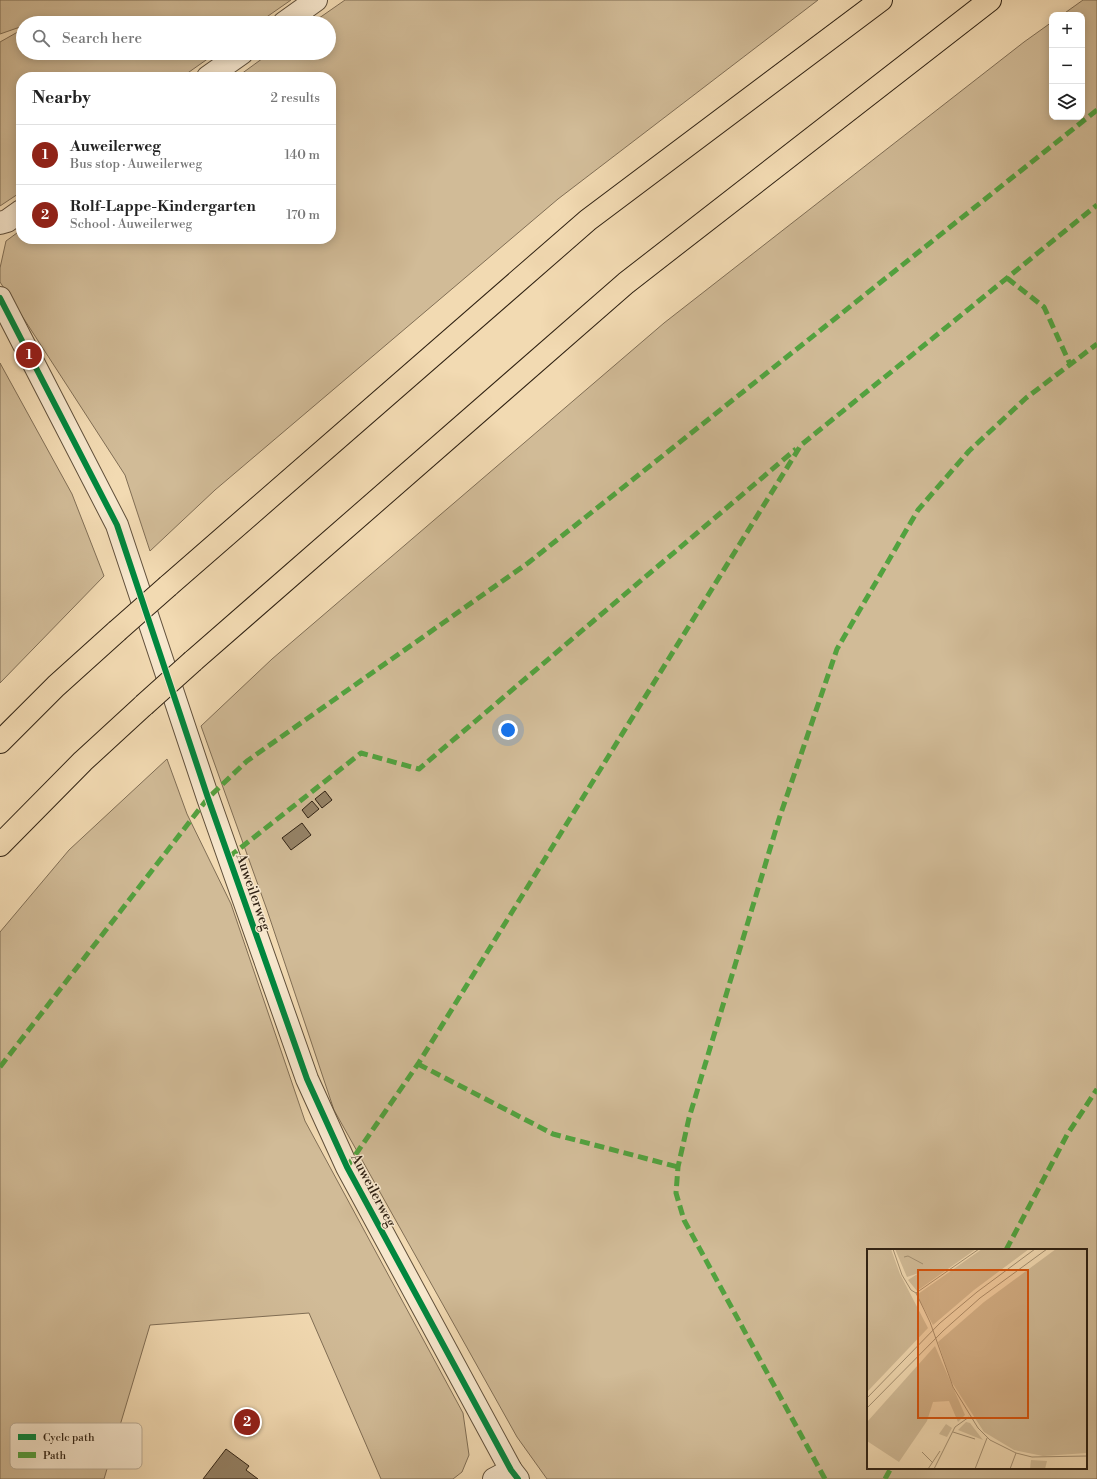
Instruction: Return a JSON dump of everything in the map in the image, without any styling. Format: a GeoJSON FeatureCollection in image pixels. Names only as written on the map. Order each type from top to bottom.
{"type":"FeatureCollection","features":[{"type":"Feature","properties":{"kind":"highway"},"geometry":{"type":"LineString","coordinates":[[0,742],[56,686],[117,631],[588,220],[881,0]]}},
{"type":"Feature","properties":{"kind":"highway"},"geometry":{"type":"LineString","coordinates":[[0,845],[83,761],[193,661],[626,283],[990,0]]}},
{"type":"Feature","properties":{"kind":"street"},"geometry":{"type":"LineString","coordinates":[[294,16],[316,0]]}},
{"type":"Feature","properties":{"kind":"street"},"geometry":{"type":"LineString","coordinates":[[215,72],[232,60]]}},
{"type":"Feature","properties":{"kind":"street"},"geometry":{"type":"LineString","coordinates":[[0,223],[7,221],[16,215]]}},
{"type":"Feature","properties":{"kind":"street","name":"Auweilerweg"},"geometry":{"type":"LineString","coordinates":[[0,298],[117,525],[208,798],[307,1079],[347,1167],[508,1476]]}},
{"type":"Feature","properties":{"kind":"shaded area"},"geometry":{"type":"Polygon","coordinates":[[[0,0],[291,0],[268,16],[16,16],[16,28],[0,34],[0,0]]]}},
{"type":"Feature","properties":{"kind":"shaded area"},"geometry":{"type":"Polygon","coordinates":[[[345,0],[818,0],[558,199],[215,490],[150,551],[125,475],[0,282],[0,268],[6,241],[16,234],[16,244],[336,244],[336,72],[244,72],[260,60],[336,60],[336,16],[322,16],[345,0]]]}},
{"type":"Feature","properties":{"kind":"shaded area"},"geometry":{"type":"Polygon","coordinates":[[[1083,0],[1097,0],[1097,1479],[547,1479],[517,1437],[334,1110],[267,910],[201,726],[272,659],[664,323],[1024,42],[1049,24],[1049,120],[1085,120],[1085,12],[1066,12],[1083,0]]]}},
{"type":"Feature","properties":{"kind":"shaded area"},"geometry":{"type":"Polygon","coordinates":[[[16,33],[16,60],[206,60],[189,72],[16,72],[16,195],[0,206],[0,42],[16,33]]]}},
{"type":"Feature","properties":{"kind":"shaded area"},"geometry":{"type":"Polygon","coordinates":[[[0,363],[72,494],[104,576],[0,683],[0,363]]]}},
{"type":"Feature","properties":{"kind":"shaded area"},"geometry":{"type":"Polygon","coordinates":[[[167,759],[187,814],[231,904],[305,1121],[463,1413],[469,1455],[462,1472],[453,1479],[381,1479],[309,1313],[150,1325],[121,1423],[10,1423],[10,1469],[107,1469],[104,1479],[0,1479],[0,932],[69,850],[167,759]]]}},
{"type":"Feature","properties":{"kind":"building"},"geometry":{"type":"Polygon","coordinates":[[[325,791],[332,800],[322,808],[315,799],[325,791]]]}},
{"type":"Feature","properties":{"kind":"building"},"geometry":{"type":"Polygon","coordinates":[[[312,801],[319,809],[308,818],[302,810],[312,801]]]}},
{"type":"Feature","properties":{"kind":"building"},"geometry":{"type":"Polygon","coordinates":[[[302,823],[311,835],[291,850],[282,838],[302,823]]]}},
{"type":"Feature","properties":{"kind":"building"},"geometry":{"type":"Polygon","coordinates":[[[226,1449],[249,1466],[246,1470],[258,1479],[203,1479],[226,1449]]]}},
{"type":"Feature","properties":{"kind":"marked path"},"geometry":{"type":"LineString","coordinates":[[0,1067],[208,798],[247,761],[528,563],[1097,110]]}},
{"type":"Feature","properties":{"kind":"marked path"},"geometry":{"type":"LineString","coordinates":[[347,1167],[418,1064],[801,445],[1097,205]]}},
{"type":"Feature","properties":{"kind":"marked path"},"geometry":{"type":"LineString","coordinates":[[1007,278],[1044,307],[1070,364]]}},
{"type":"Feature","properties":{"kind":"marked path"},"geometry":{"type":"LineString","coordinates":[[825,1479],[684,1220],[676,1193],[678,1167],[689,1118],[779,819],[837,649],[918,510],[969,451],[1026,398],[1097,344]]}},
{"type":"Feature","properties":{"kind":"marked path"},"geometry":{"type":"LineString","coordinates":[[229,857],[361,753],[419,769],[796,449]]}},
{"type":"Feature","properties":{"kind":"marked path"},"geometry":{"type":"LineString","coordinates":[[418,1064],[553,1134],[678,1167]]}},
{"type":"Feature","properties":{"kind":"marked path"},"geometry":{"type":"LineString","coordinates":[[1007,1249],[1067,1135],[1097,1089]]}},
{"type":"Feature","properties":{"kind":"marked path"},"geometry":{"type":"LineString","coordinates":[[885,1479],[890,1469]]}},
{"type":"Feature","properties":{"kind":"cycle path"},"geometry":{"type":"LineString","coordinates":[[0,298],[117,525],[208,798],[307,1079],[347,1167],[511,1470],[518,1479]]}},
{"type":"Feature","properties":{"kind":"place","name":"Auweilerweg"},"geometry":{"type":"Point","coordinates":[29,355]}},
{"type":"Feature","properties":{"kind":"place","name":"Rolf-Lappe-Kindergarten"},"geometry":{"type":"Point","coordinates":[247,1422]}}]}
